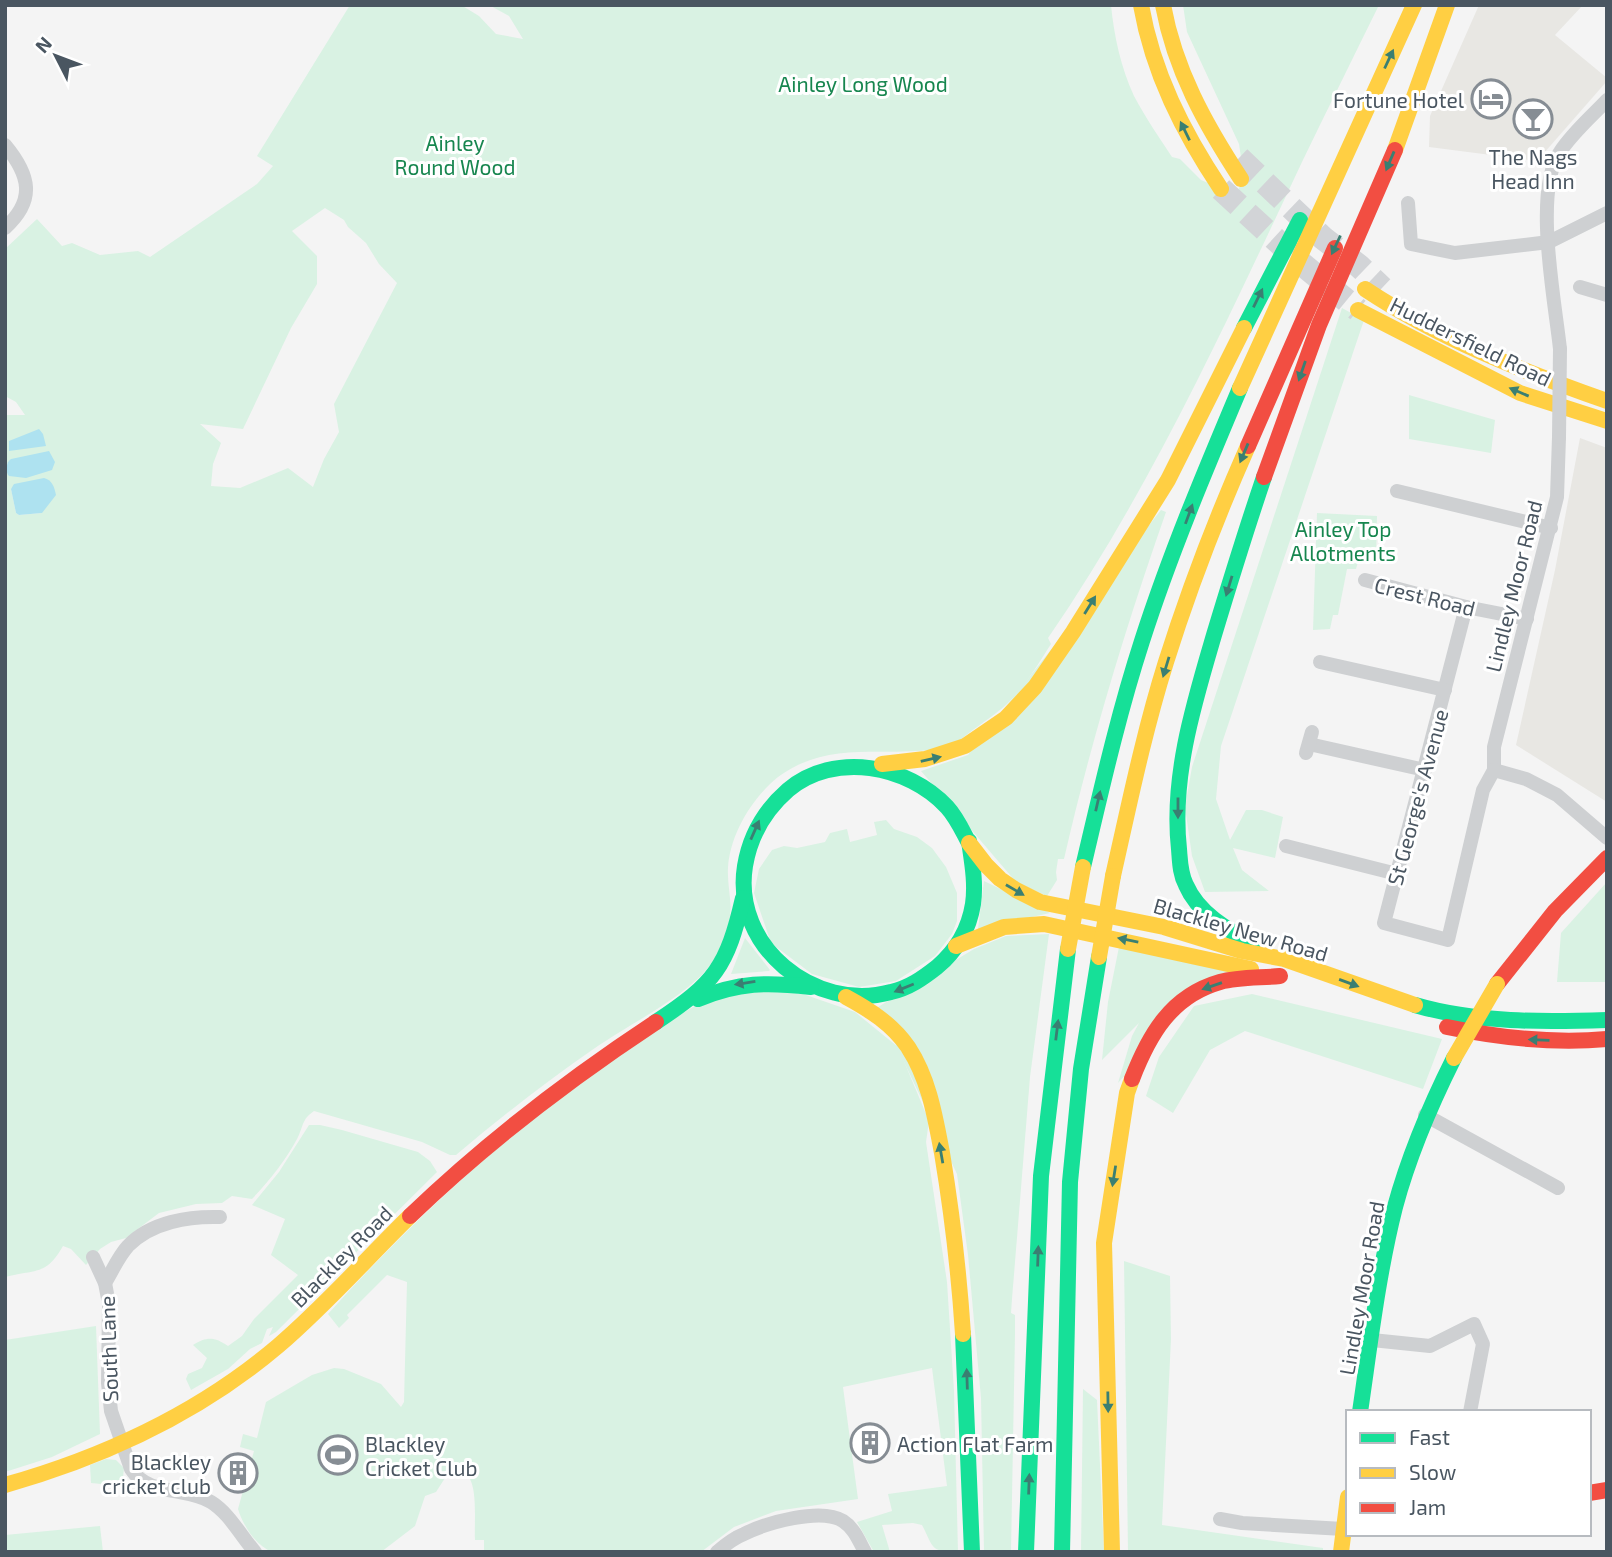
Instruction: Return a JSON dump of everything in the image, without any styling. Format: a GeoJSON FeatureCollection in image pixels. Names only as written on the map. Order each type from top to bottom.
{"type":"FeatureCollection","features":[{"type":"Feature","properties":{"kind":"main road"},"geometry":{"type":"LineString","coordinates":[[1141,5],[1144,24],[1163,80],[1186,134],[1221,189]]}},
{"type":"Feature","properties":{"kind":"main road"},"geometry":{"type":"LineString","coordinates":[[1163,5],[1167,33],[1186,88],[1212,136],[1241,179]]}},
{"type":"Feature","properties":{"kind":"main road"},"geometry":{"type":"LineString","coordinates":[[1172,5],[1174,19],[1195,79],[1239,158]]}},
{"type":"Feature","properties":{"kind":"main road"},"geometry":{"type":"LineString","coordinates":[[1026,1552],[1041,1176],[1068,949],[1083,867],[1104,777],[1142,641],[1196,492],[1245,376],[1414,5]]}},
{"type":"Feature","properties":{"kind":"main road"},"geometry":{"type":"LineString","coordinates":[[1062,1552],[1070,1182],[1081,1069],[1113,876],[1132,790],[1166,663],[1223,502],[1299,327],[1446,5]]}},
{"type":"Feature","properties":{"kind":"main road"},"geometry":{"type":"LineString","coordinates":[[1285,959],[1226,930],[1205,911],[1187,888],[1181,873],[1177,801],[1185,751],[1200,681],[1239,551],[1305,361],[1395,150],[1446,5]]}},
{"type":"Feature","properties":{"kind":"main road"},"geometry":{"type":"LineString","coordinates":[[864,766],[928,761],[961,748],[993,729],[1023,699],[1063,648],[1168,480],[1277,261],[1375,90]]}},
{"type":"Feature","properties":{"kind":"main road","name":"Huddersfield Road"},"geometry":{"type":"LineString","coordinates":[[1607,395],[1549,372],[1373,288],[1441,333],[1521,371],[1607,401]]}},
{"type":"Feature","properties":{"kind":"main road","name":"Huddersfield Road"},"geometry":{"type":"LineString","coordinates":[[1358,310],[1520,393],[1607,421]]}},
{"type":"Feature","properties":{"kind":"main road","name":"Blackley New Road"},"geometry":{"type":"LineString","coordinates":[[968,842],[975,882],[968,923],[956,946],[939,967],[904,989],[880,996],[846,997],[812,988],[780,965],[766,951],[751,925],[744,897],[743,876],[748,847],[760,819],[787,790],[813,775],[838,768],[864,766],[897,775],[927,789],[957,820],[968,842],[998,878],[1043,904],[1142,922],[1244,951],[1285,959],[1353,985],[1436,1010],[1555,1022],[1607,1020]]}},
{"type":"Feature","properties":{"kind":"main road","name":"Lindley Moor Road"},"geometry":{"type":"LineString","coordinates":[[1360,1410],[1384,1257],[1399,1195],[1425,1115],[1497,984],[1555,911],[1607,858]]}},
{"type":"Feature","properties":{"kind":"main road","name":"Blackley Road"},"geometry":{"type":"LineString","coordinates":[[5,1485],[67,1467],[122,1443],[200,1402],[263,1358],[314,1315],[412,1214],[497,1137],[559,1087],[678,1008],[708,982],[720,968],[734,940],[744,897]]}},
{"type":"Feature","properties":{"kind":"main road","name":"Blackley New Road"},"geometry":{"type":"LineString","coordinates":[[956,946],[1004,928],[1044,924],[1135,942],[1286,978],[1221,982],[1190,994],[1167,1014],[1144,1046],[1127,1093],[1104,1243],[1112,1552]]}},
{"type":"Feature","properties":{"kind":"main road","name":"Blackley Road"},"geometry":{"type":"LineString","coordinates":[[678,1008],[720,989],[748,982],[767,981],[812,988]]}},
{"type":"Feature","properties":{"kind":"main road"},"geometry":{"type":"LineString","coordinates":[[846,997],[884,1020],[906,1043],[925,1079],[937,1129],[947,1183],[963,1320],[972,1552]]}},
{"type":"Feature","properties":{"kind":"main road"},"geometry":{"type":"LineString","coordinates":[[1353,1000],[1415,1021],[1500,1038],[1590,1042],[1607,1039]]}},
{"type":"Feature","properties":{"kind":"main road"},"geometry":{"type":"LineString","coordinates":[[1340,1552],[1345,1529]]}},
{"type":"Feature","properties":{"kind":"street","name":"Lindley Moor Road"},"geometry":{"type":"LineString","coordinates":[[1448,940],[1483,790],[1494,770],[1494,747],[1557,497],[1560,349],[1546,201],[1559,153],[1607,100]]}},
{"type":"Feature","properties":{"kind":"street"},"geometry":{"type":"LineString","coordinates":[[5,145],[25,176],[27,195],[18,217],[5,228]]}},
{"type":"Feature","properties":{"kind":"street"},"geometry":{"type":"LineString","coordinates":[[1408,203],[1411,244],[1455,253],[1549,243],[1607,213]]}},
{"type":"Feature","properties":{"kind":"street"},"geometry":{"type":"LineString","coordinates":[[1580,287],[1607,295]]}},
{"type":"Feature","properties":{"kind":"street"},"geometry":{"type":"LineString","coordinates":[[1397,491],[1550,528]]}},
{"type":"Feature","properties":{"kind":"street","name":"Crest Road"},"geometry":{"type":"LineString","coordinates":[[1365,580],[1466,607],[1527,619]]}},
{"type":"Feature","properties":{"kind":"street","name":"St George's Avenue"},"geometry":{"type":"LineString","coordinates":[[1448,940],[1384,923],[1466,607]]}},
{"type":"Feature","properties":{"kind":"street"},"geometry":{"type":"LineString","coordinates":[[1320,662],[1445,690]]}},
{"type":"Feature","properties":{"kind":"street"},"geometry":{"type":"LineString","coordinates":[[1309,743],[1425,770]]}},
{"type":"Feature","properties":{"kind":"street"},"geometry":{"type":"LineString","coordinates":[[1494,770],[1526,779],[1557,795],[1607,838]]}},
{"type":"Feature","properties":{"kind":"street"},"geometry":{"type":"LineString","coordinates":[[1286,846],[1397,874]]}},
{"type":"Feature","properties":{"kind":"street"},"geometry":{"type":"LineString","coordinates":[[1425,1115],[1558,1188]]}},
{"type":"Feature","properties":{"kind":"street"},"geometry":{"type":"LineString","coordinates":[[105,1283],[125,1250],[139,1237],[186,1218],[219,1217]]}},
{"type":"Feature","properties":{"kind":"street","name":"South Lane"},"geometry":{"type":"LineString","coordinates":[[93,1257],[105,1283],[109,1304],[108,1383],[111,1411],[131,1469],[141,1481],[157,1488],[197,1495],[213,1503],[255,1552]]}},
{"type":"Feature","properties":{"kind":"street"},"geometry":{"type":"LineString","coordinates":[[1372,1340],[1430,1346],[1474,1324],[1483,1344],[1470,1410]]}},
{"type":"Feature","properties":{"kind":"street"},"geometry":{"type":"LineString","coordinates":[[717,1552],[752,1530],[786,1520],[821,1515],[836,1517],[846,1522],[865,1552]]}},
{"type":"Feature","properties":{"kind":"street"},"geometry":{"type":"LineString","coordinates":[[1220,1519],[1242,1523],[1345,1529]]}},
{"type":"Feature","properties":{"kind":"shaded area"},"geometry":{"type":"Polygon","coordinates":[[[1479,5],[1583,5],[1555,35],[1607,78],[1607,81],[1537,161],[1429,147],[1430,116],[1479,5]]]}},
{"type":"Feature","properties":{"kind":"shaded area"},"geometry":{"type":"Polygon","coordinates":[[[1580,438],[1607,448],[1607,802],[1516,745],[1555,570],[1580,438]]]}},
{"type":"Feature","properties":{"kind":"green space"},"geometry":{"type":"Polygon","coordinates":[[[350,5],[461,5],[479,16],[496,34],[523,39],[509,16],[489,5],[1111,5],[1125,74],[1147,119],[1172,157],[1180,159],[1201,180],[1229,192],[1238,190],[1244,178],[1239,144],[1187,32],[1183,5],[1379,5],[1215,345],[1153,465],[1085,582],[1048,638],[1051,644],[1007,704],[950,746],[903,752],[840,753],[798,765],[778,777],[751,806],[733,842],[728,868],[729,923],[719,951],[707,969],[670,1001],[559,1073],[456,1155],[450,1155],[422,1142],[314,1111],[305,1120],[297,1139],[271,1178],[252,1199],[232,1196],[222,1203],[196,1204],[159,1213],[126,1238],[111,1242],[100,1249],[86,1265],[71,1249],[63,1246],[45,1267],[5,1277],[5,415],[25,415],[16,402],[5,396],[5,249],[37,219],[62,246],[72,243],[100,255],[138,251],[150,257],[257,184],[273,166],[257,156],[350,5]],[[325,208],[292,231],[317,256],[317,284],[291,328],[243,429],[200,424],[221,443],[213,464],[211,486],[240,488],[288,468],[313,487],[339,432],[334,404],[397,283],[344,220],[325,208]],[[24,483],[11,489],[16,513],[42,513],[24,483]]]}},
{"type":"Feature","properties":{"kind":"green space"},"geometry":{"type":"Polygon","coordinates":[[[1342,308],[1364,320],[1221,746],[1216,799],[1230,840],[1246,810],[1262,810],[1283,817],[1275,858],[1233,848],[1242,870],[1269,891],[1205,892],[1192,856],[1185,807],[1192,767],[1342,308]]]}},
{"type":"Feature","properties":{"kind":"green space"},"geometry":{"type":"Polygon","coordinates":[[[1409,395],[1495,420],[1491,453],[1409,439],[1409,395]]]}},
{"type":"Feature","properties":{"kind":"green space"},"geometry":{"type":"Polygon","coordinates":[[[1161,510],[1166,512],[1110,684],[1064,859],[1058,859],[1057,880],[1047,896],[1016,882],[921,771],[968,755],[1161,510]]]}},
{"type":"Feature","properties":{"kind":"green space","name":"Ainley Top Allotments"},"geometry":{"type":"Polygon","coordinates":[[[1317,513],[1377,516],[1376,562],[1358,562],[1356,569],[1347,569],[1338,615],[1333,615],[1330,629],[1313,630],[1317,513]]]}},
{"type":"Feature","properties":{"kind":"green space"},"geometry":{"type":"Polygon","coordinates":[[[886,820],[894,829],[917,837],[932,848],[946,867],[957,893],[957,921],[952,934],[935,956],[896,981],[859,987],[812,974],[771,943],[754,893],[759,869],[772,850],[784,846],[797,848],[825,842],[830,833],[847,829],[850,842],[877,835],[874,822],[886,820]]]}},
{"type":"Feature","properties":{"kind":"green space"},"geometry":{"type":"Polygon","coordinates":[[[984,881],[1050,913],[978,929],[984,881]]]}},
{"type":"Feature","properties":{"kind":"green space"},"geometry":{"type":"Polygon","coordinates":[[[1607,882],[1607,982],[1557,982],[1561,933],[1607,882]]]}},
{"type":"Feature","properties":{"kind":"green space"},"geometry":{"type":"Polygon","coordinates":[[[1049,934],[1030,1077],[1011,1313],[1015,1315],[1015,1334],[1011,1552],[984,1552],[981,1398],[968,1255],[957,1174],[878,1007],[974,949],[1006,936],[1049,934]]]}},
{"type":"Feature","properties":{"kind":"green space"},"geometry":{"type":"Polygon","coordinates":[[[745,938],[770,970],[769,971],[731,974],[745,938]]]}},
{"type":"Feature","properties":{"kind":"green space"},"geometry":{"type":"Polygon","coordinates":[[[1119,947],[1237,972],[1209,981],[1118,1083],[1132,1036],[1139,1023],[1102,1060],[1108,1002],[1119,947]]]}},
{"type":"Feature","properties":{"kind":"green space"},"geometry":{"type":"Polygon","coordinates":[[[751,986],[803,994],[855,1012],[898,1047],[929,1121],[926,1142],[947,1282],[954,1391],[958,1552],[937,1550],[922,1525],[913,1523],[882,1525],[890,1552],[874,1552],[857,1522],[892,1511],[888,1494],[947,1486],[932,1368],[843,1387],[858,1499],[776,1511],[734,1527],[701,1552],[484,1552],[484,1540],[475,1540],[474,1497],[468,1476],[445,1478],[436,1492],[425,1496],[415,1526],[381,1552],[272,1552],[260,1545],[246,1528],[238,1509],[254,1451],[240,1447],[243,1434],[257,1438],[266,1402],[312,1375],[334,1368],[344,1369],[381,1384],[401,1407],[404,1402],[407,1282],[387,1275],[347,1315],[349,1318],[339,1328],[328,1314],[433,1206],[547,1108],[689,1010],[715,996],[751,986]]]}},
{"type":"Feature","properties":{"kind":"green space"},"geometry":{"type":"Polygon","coordinates":[[[1252,994],[1442,1039],[1423,1089],[1245,1031],[1210,1050],[1173,1113],[1146,1096],[1159,1057],[1194,1006],[1252,994]]]}},
{"type":"Feature","properties":{"kind":"green space"},"geometry":{"type":"Polygon","coordinates":[[[309,1125],[342,1130],[418,1152],[430,1161],[437,1172],[276,1332],[269,1336],[273,1327],[267,1329],[262,1343],[250,1349],[228,1369],[191,1390],[186,1379],[188,1374],[202,1368],[207,1358],[193,1345],[211,1339],[228,1346],[242,1336],[254,1319],[298,1275],[271,1255],[285,1219],[252,1205],[279,1172],[309,1125]]]}},
{"type":"Feature","properties":{"kind":"green space"},"geometry":{"type":"Polygon","coordinates":[[[1124,1261],[1170,1276],[1171,1339],[1162,1525],[1323,1548],[1323,1552],[1128,1552],[1124,1261]]]}},
{"type":"Feature","properties":{"kind":"green space"},"geometry":{"type":"Polygon","coordinates":[[[96,1326],[100,1434],[52,1457],[5,1472],[5,1340],[96,1326]]]}},
{"type":"Feature","properties":{"kind":"green space"},"geometry":{"type":"Polygon","coordinates":[[[1083,1389],[1097,1400],[1104,1552],[1081,1552],[1083,1389]]]}},
{"type":"Feature","properties":{"kind":"green space"},"geometry":{"type":"Polygon","coordinates":[[[106,1459],[116,1460],[124,1468],[122,1486],[91,1483],[90,1465],[106,1459]]]}},
{"type":"Feature","properties":{"kind":"green space"},"geometry":{"type":"Polygon","coordinates":[[[100,1526],[103,1552],[5,1552],[5,1535],[100,1526]]]}},
{"type":"Feature","properties":{"kind":"water"},"geometry":{"type":"Polygon","coordinates":[[[39,429],[46,446],[9,451],[9,441],[39,429]]]}},
{"type":"Feature","properties":{"kind":"water"},"geometry":{"type":"Polygon","coordinates":[[[49,451],[55,462],[52,470],[26,478],[9,476],[9,460],[49,451]]]}},
{"type":"Feature","properties":{"kind":"water"},"geometry":{"type":"Polygon","coordinates":[[[44,478],[52,484],[56,495],[42,513],[16,513],[11,489],[14,484],[44,478]]]}},
{"type":"Feature","properties":{"kind":"tunnel"},"geometry":{"type":"LineString","coordinates":[[1239,158],[1323,238],[1382,288]]}},
{"type":"Feature","properties":{"kind":"tunnel"},"geometry":{"type":"LineString","coordinates":[[1221,189],[1302,264],[1358,310]]}},
{"type":"Feature","properties":{"kind":"traffic: fast"},"geometry":{"type":"LineString","coordinates":[[1244,328],[1300,220]]}},
{"type":"Feature","properties":{"kind":"traffic: fast"},"geometry":{"type":"LineString","coordinates":[[1083,867],[1142,641],[1176,545],[1240,388]]}},
{"type":"Feature","properties":{"kind":"traffic: fast"},"geometry":{"type":"LineString","coordinates":[[1253,943],[1214,920],[1191,895],[1181,872],[1177,822],[1181,768],[1192,714],[1264,477]]}},
{"type":"Feature","properties":{"kind":"traffic: fast"},"geometry":{"type":"LineString","coordinates":[[969,841],[974,896],[965,931],[944,961],[904,988],[862,996],[834,992],[808,982],[784,967],[765,947],[752,922],[744,895],[745,866],[755,834],[772,806],[788,790],[806,778],[827,770],[870,768],[912,781],[947,807],[969,843]]}},
{"type":"Feature","properties":{"kind":"traffic: fast"},"geometry":{"type":"LineString","coordinates":[[656,1022],[692,996],[716,971],[731,941],[743,898]]}},
{"type":"Feature","properties":{"kind":"traffic: fast"},"geometry":{"type":"LineString","coordinates":[[1026,1552],[1041,1176],[1068,949]]}},
{"type":"Feature","properties":{"kind":"traffic: fast"},"geometry":{"type":"LineString","coordinates":[[1062,1552],[1070,1182],[1081,1069],[1099,957]]}},
{"type":"Feature","properties":{"kind":"traffic: fast"},"geometry":{"type":"LineString","coordinates":[[698,999],[740,986],[781,984],[811,987]]}},
{"type":"Feature","properties":{"kind":"traffic: fast"},"geometry":{"type":"LineString","coordinates":[[1415,1005],[1486,1018],[1535,1021],[1607,1020]]}},
{"type":"Feature","properties":{"kind":"traffic: fast"},"geometry":{"type":"LineString","coordinates":[[1360,1410],[1379,1283],[1395,1207],[1421,1131],[1454,1058]]}},
{"type":"Feature","properties":{"kind":"traffic: fast"},"geometry":{"type":"LineString","coordinates":[[963,1334],[972,1552]]}},
{"type":"Feature","properties":{"kind":"traffic: slow"},"geometry":{"type":"LineString","coordinates":[[1141,5],[1153,54],[1171,101],[1194,146],[1221,189]]}},
{"type":"Feature","properties":{"kind":"traffic: slow"},"geometry":{"type":"LineString","coordinates":[[1163,5],[1183,74],[1215,138],[1241,179]]}},
{"type":"Feature","properties":{"kind":"traffic: slow"},"geometry":{"type":"LineString","coordinates":[[1240,388],[1414,5]]}},
{"type":"Feature","properties":{"kind":"traffic: slow"},"geometry":{"type":"LineString","coordinates":[[1395,150],[1447,5]]}},
{"type":"Feature","properties":{"kind":"traffic: slow"},"geometry":{"type":"LineString","coordinates":[[1365,289],[1422,323],[1482,352],[1607,401]]}},
{"type":"Feature","properties":{"kind":"traffic: slow"},"geometry":{"type":"LineString","coordinates":[[1358,310],[1520,393],[1607,421]]}},
{"type":"Feature","properties":{"kind":"traffic: slow"},"geometry":{"type":"LineString","coordinates":[[882,764],[925,759],[965,746],[1006,718],[1035,687],[1073,632],[1168,480],[1244,328]]}},
{"type":"Feature","properties":{"kind":"traffic: slow"},"geometry":{"type":"LineString","coordinates":[[1113,876],[1144,742],[1166,662],[1204,553],[1248,446]]}},
{"type":"Feature","properties":{"kind":"traffic: slow"},"geometry":{"type":"LineString","coordinates":[[969,843],[1000,879],[1040,902],[1164,927],[1242,951],[1284,959],[1415,1005]]}},
{"type":"Feature","properties":{"kind":"traffic: slow"},"geometry":{"type":"LineString","coordinates":[[1068,949],[1083,867]]}},
{"type":"Feature","properties":{"kind":"traffic: slow"},"geometry":{"type":"LineString","coordinates":[[1099,957],[1113,876]]}},
{"type":"Feature","properties":{"kind":"traffic: slow"},"geometry":{"type":"LineString","coordinates":[[956,946],[1004,927],[1044,924],[1251,969]]}},
{"type":"Feature","properties":{"kind":"traffic: slow"},"geometry":{"type":"LineString","coordinates":[[1454,1058],[1497,984]]}},
{"type":"Feature","properties":{"kind":"traffic: slow"},"geometry":{"type":"LineString","coordinates":[[846,997],[872,1012],[895,1031],[915,1059],[926,1085],[937,1125],[946,1176],[963,1334]]}},
{"type":"Feature","properties":{"kind":"traffic: slow"},"geometry":{"type":"LineString","coordinates":[[1112,1552],[1104,1243],[1127,1093],[1132,1079]]}},
{"type":"Feature","properties":{"kind":"traffic: slow"},"geometry":{"type":"LineString","coordinates":[[5,1485],[42,1474],[114,1446],[149,1430],[216,1392],[248,1370],[295,1331],[410,1216]]}},
{"type":"Feature","properties":{"kind":"traffic: slow"},"geometry":{"type":"LineString","coordinates":[[1341,1552],[1346,1513]]}},
{"type":"Feature","properties":{"kind":"traffic: jam"},"geometry":{"type":"LineString","coordinates":[[1264,477],[1319,325],[1395,150]]}},
{"type":"Feature","properties":{"kind":"traffic: jam"},"geometry":{"type":"LineString","coordinates":[[1248,446],[1335,248]]}},
{"type":"Feature","properties":{"kind":"traffic: jam"},"geometry":{"type":"LineString","coordinates":[[1497,984],[1555,911],[1607,858]]}},
{"type":"Feature","properties":{"kind":"traffic: jam"},"geometry":{"type":"LineString","coordinates":[[1132,1079],[1154,1033],[1175,1007],[1188,997],[1220,982],[1280,976]]}},
{"type":"Feature","properties":{"kind":"traffic: jam"},"geometry":{"type":"LineString","coordinates":[[410,1216],[528,1113],[656,1022]]}},
{"type":"Feature","properties":{"kind":"traffic: jam"},"geometry":{"type":"LineString","coordinates":[[1447,1027],[1527,1039],[1607,1039]]}},
{"type":"Feature","properties":{"kind":"traffic: jam"},"geometry":{"type":"LineString","coordinates":[[1591,1493],[1607,1490]]}},
{"type":"Feature","properties":{"kind":"place","name":"Fortune Hotel"},"geometry":{"type":"Point","coordinates":[1491,99]}},
{"type":"Feature","properties":{"kind":"place","name":"The Nags Head Inn"},"geometry":{"type":"Point","coordinates":[1533,119]}},
{"type":"Feature","properties":{"kind":"place","name":"Action Flat Farm"},"geometry":{"type":"Point","coordinates":[870,1443]}},
{"type":"Feature","properties":{"kind":"place","name":"Blackley Cricket Club"},"geometry":{"type":"Point","coordinates":[338,1455]}},
{"type":"Feature","properties":{"kind":"place","name":"Blackley cricket club"},"geometry":{"type":"Point","coordinates":[238,1473]}},
{"type":"Feature","properties":{"kind":"park label","name":"Ainley Long Wood"},"geometry":{"type":"Point","coordinates":[863,83]}},
{"type":"Feature","properties":{"kind":"park label","name":"Ainley Round Wood"},"geometry":{"type":"Point","coordinates":[455,154]}}]}
